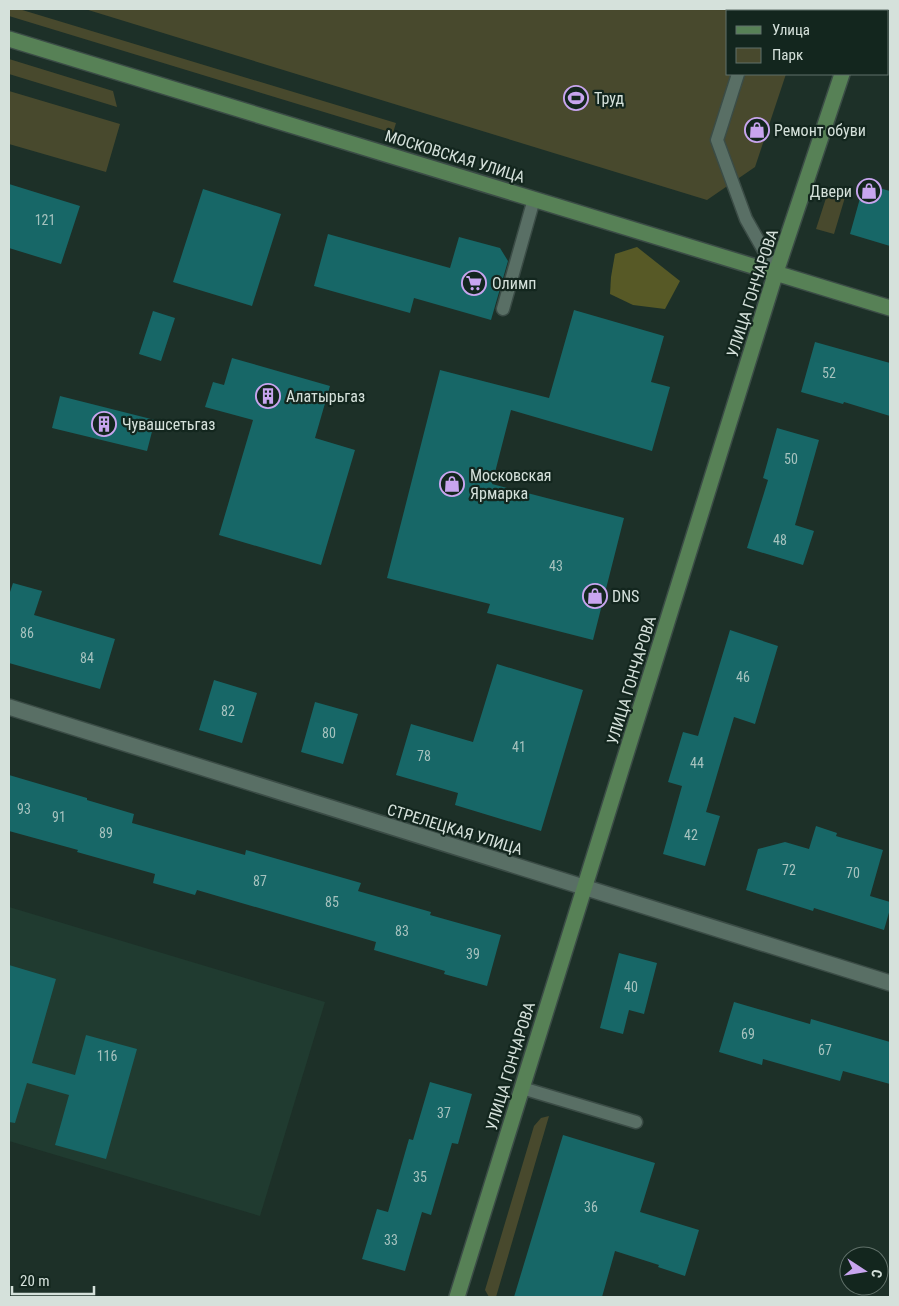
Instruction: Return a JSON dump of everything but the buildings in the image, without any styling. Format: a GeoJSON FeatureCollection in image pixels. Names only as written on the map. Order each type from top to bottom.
{"type":"FeatureCollection","features":[{"type":"Feature","properties":{"kind":"main road","name":"МОСКОВСКАЯ УЛИЦА"},"geometry":{"type":"LineString","coordinates":[[9,39],[890,308]]}},
{"type":"Feature","properties":{"kind":"main road","name":"УЛИЦА ГОНЧАРОВА"},"geometry":{"type":"LineString","coordinates":[[457,1297],[776,272],[842,75]]}},
{"type":"Feature","properties":{"kind":"street","name":"СТРЕЛЕЦКАЯ УЛИЦА"},"geometry":{"type":"LineString","coordinates":[[9,707],[890,982]]}},
{"type":"Feature","properties":{"kind":"lane"},"geometry":{"type":"LineString","coordinates":[[738,75],[717,140],[746,219],[776,272]]}},
{"type":"Feature","properties":{"kind":"lane"},"geometry":{"type":"LineString","coordinates":[[503,309],[534,199]]}},
{"type":"Feature","properties":{"kind":"lane"},"geometry":{"type":"LineString","coordinates":[[522,1088],[636,1122]]}},
{"type":"Feature","properties":{"kind":"shaded area"},"geometry":{"type":"Polygon","coordinates":[[[9,907],[325,1002],[260,1216],[9,1141],[9,907]]]}},
{"type":"Feature","properties":{"kind":"green space"},"geometry":{"type":"Polygon","coordinates":[[[9,9],[19,9],[396,123],[393,133],[9,16],[9,9]]]}},
{"type":"Feature","properties":{"kind":"green space","name":"Труд"},"geometry":{"type":"Polygon","coordinates":[[[85,9],[808,9],[726,10],[726,75],[786,75],[755,167],[707,200],[85,9]]]}},
{"type":"Feature","properties":{"kind":"green space"},"geometry":{"type":"Polygon","coordinates":[[[9,59],[113,91],[117,107],[9,74],[9,59]]]}},
{"type":"Feature","properties":{"kind":"green space"},"geometry":{"type":"Polygon","coordinates":[[[9,91],[120,124],[106,172],[9,144],[9,91]]]}},
{"type":"Feature","properties":{"kind":"green space"},"geometry":{"type":"Polygon","coordinates":[[[836,191],[846,194],[834,234],[816,229],[827,195],[836,191]]]}},
{"type":"Feature","properties":{"kind":"green space"},"geometry":{"type":"Polygon","coordinates":[[[637,247],[680,281],[665,309],[633,305],[610,294],[615,254],[637,247]]]}},
{"type":"Feature","properties":{"kind":"green space"},"geometry":{"type":"Polygon","coordinates":[[[549,1116],[496,1297],[489,1297],[485,1290],[534,1126],[541,1118],[549,1116]]]}},
{"type":"Feature","properties":{"kind":"place","name":"Труд"},"geometry":{"type":"Point","coordinates":[576,98]}},
{"type":"Feature","properties":{"kind":"place","name":"Ремонт обуви"},"geometry":{"type":"Point","coordinates":[757,130]}},
{"type":"Feature","properties":{"kind":"place","name":"Двери"},"geometry":{"type":"Point","coordinates":[869,191]}},
{"type":"Feature","properties":{"kind":"place","name":"Олимп"},"geometry":{"type":"Point","coordinates":[474,283]}},
{"type":"Feature","properties":{"kind":"place","name":"Алатырьгаз"},"geometry":{"type":"Point","coordinates":[268,396]}},
{"type":"Feature","properties":{"kind":"place","name":"Чувашсетьгаз"},"geometry":{"type":"Point","coordinates":[104,424]}},
{"type":"Feature","properties":{"kind":"place","name":"Московская Ярмарка"},"geometry":{"type":"Point","coordinates":[452,484]}},
{"type":"Feature","properties":{"kind":"place","name":"DNS"},"geometry":{"type":"Point","coordinates":[595,596]}}]}
